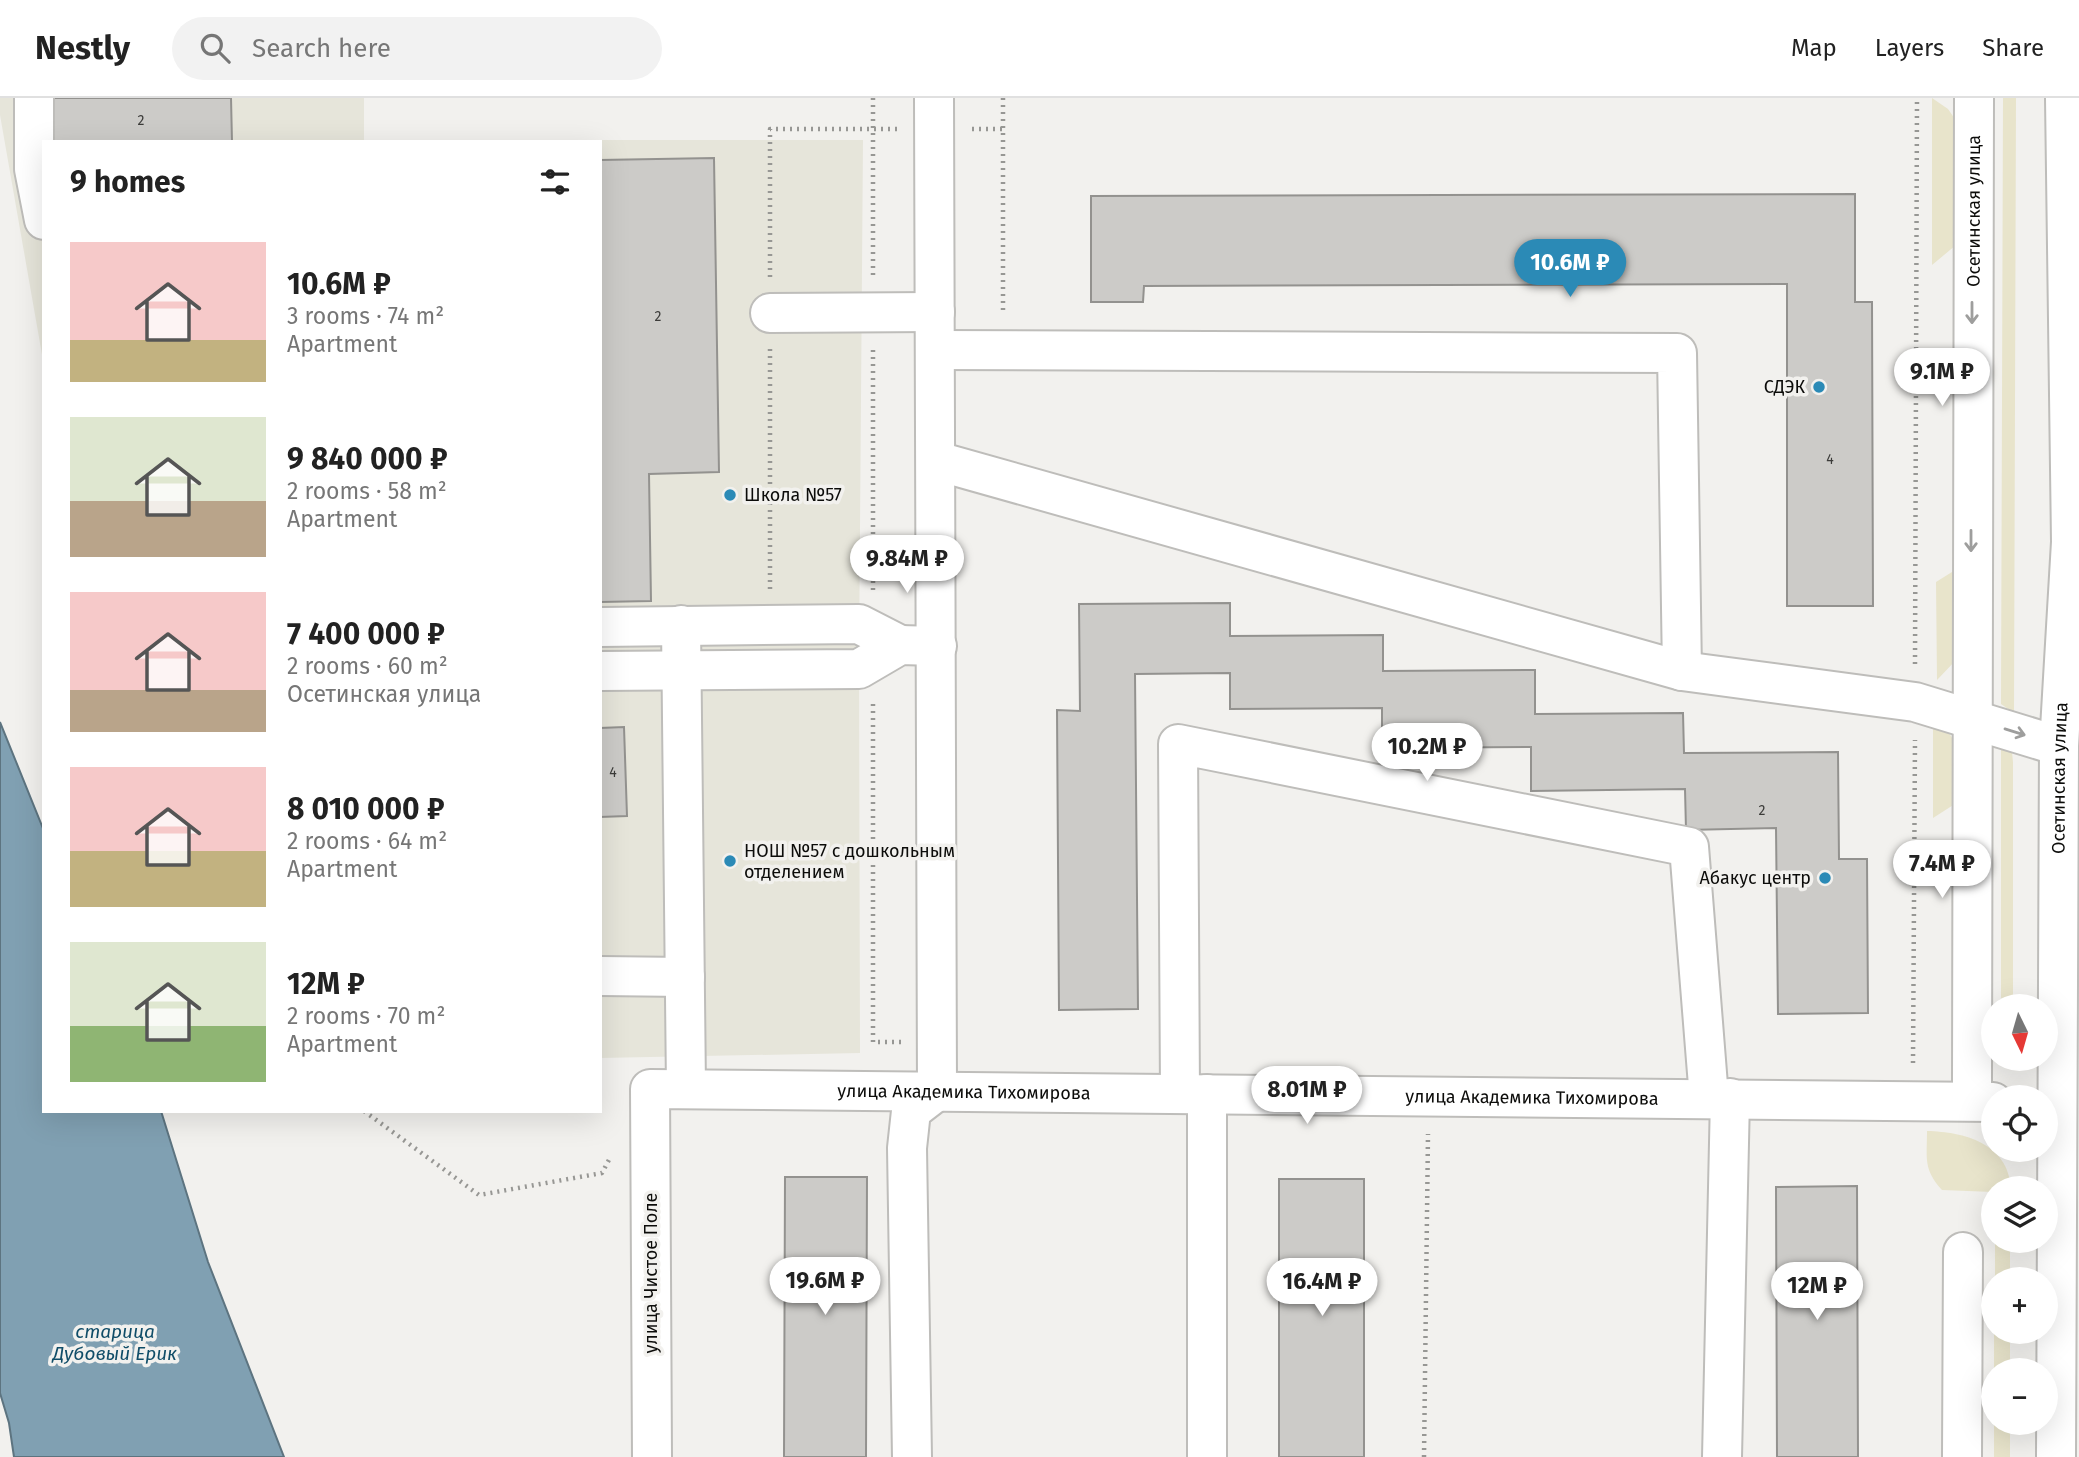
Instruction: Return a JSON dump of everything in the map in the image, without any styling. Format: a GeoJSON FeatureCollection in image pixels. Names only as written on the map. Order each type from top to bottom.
{"type":"FeatureCollection","features":[{"type":"Feature","properties":{"kind":"street"},"geometry":{"type":"LineString","coordinates":[[34,98],[34,169],[42,210]]}},
{"type":"Feature","properties":{"kind":"street","name":"Осетинская улица"},"geometry":{"type":"LineString","coordinates":[[1974,98],[1970,718],[1983,1085]]}},
{"type":"Feature","properties":{"kind":"street","name":"Осетинская улица"},"geometry":{"type":"LineString","coordinates":[[2056,1457],[2061,1104],[2059,746],[2075,541],[2065,98]]}},
{"type":"Feature","properties":{"kind":"street"},"geometry":{"type":"LineString","coordinates":[[912,1457],[907,1148],[911,1111],[937,1091],[934,114]]}},
{"type":"Feature","properties":{"kind":"street"},"geometry":{"type":"LineString","coordinates":[[770,313],[935,313]]}},
{"type":"Feature","properties":{"kind":"street"},"geometry":{"type":"LineString","coordinates":[[936,350],[1677,354],[1682,671]]}},
{"type":"Feature","properties":{"kind":"street"},"geometry":{"type":"LineString","coordinates":[[937,461],[1682,671],[1915,702],[2059,746]]}},
{"type":"Feature","properties":{"kind":"street"},"geometry":{"type":"LineString","coordinates":[[602,627],[859,624],[900,645],[937,646]]}},
{"type":"Feature","properties":{"kind":"street","name":"улица Чистое Поле"},"geometry":{"type":"LineString","coordinates":[[653,1457],[668,1089],[685,978],[681,625]]}},
{"type":"Feature","properties":{"kind":"street"},"geometry":{"type":"LineString","coordinates":[[602,671],[859,669],[900,645]]}},
{"type":"Feature","properties":{"kind":"street"},"geometry":{"type":"LineString","coordinates":[[1207,1457],[1178,744],[1689,846],[1719,1098],[1722,1457]]}},
{"type":"Feature","properties":{"kind":"street"},"geometry":{"type":"LineString","coordinates":[[602,976],[685,978]]}},
{"type":"Feature","properties":{"kind":"street","name":"улица Академика Тихомирова"},"geometry":{"type":"LineString","coordinates":[[668,1089],[1428,1098],[1719,1098],[1981,1092]]}},
{"type":"Feature","properties":{"kind":"street"},"geometry":{"type":"LineString","coordinates":[[1962,1457],[1963,1252]]}},
{"type":"Feature","properties":{"kind":"path"},"geometry":{"type":"LineString","coordinates":[[1003,98],[1003,351]]}},
{"type":"Feature","properties":{"kind":"path"},"geometry":{"type":"LineString","coordinates":[[1915,670],[1917,98]]}},
{"type":"Feature","properties":{"kind":"path"},"geometry":{"type":"LineString","coordinates":[[770,625],[770,129],[934,114],[1003,129]]}},
{"type":"Feature","properties":{"kind":"path"},"geometry":{"type":"LineString","coordinates":[[1913,1068],[1915,738]]}},
{"type":"Feature","properties":{"kind":"path"},"geometry":{"type":"LineString","coordinates":[[1424,1457],[1428,1098]]}},
{"type":"Feature","properties":{"kind":"path"},"geometry":{"type":"LineString","coordinates":[[368,1113],[479,1195],[602,1173],[616,1149]]}},
{"type":"Feature","properties":{"kind":"shaded area","name":"Школа №57"},"geometry":{"type":"Polygon","coordinates":[[[0,98],[364,98],[364,140],[42,140],[42,355],[0,115],[0,98]]]}},
{"type":"Feature","properties":{"kind":"shaded area"},"geometry":{"type":"Polygon","coordinates":[[[1932,98],[1948,109],[1957,122],[1956,245],[1932,265],[1932,98]]]}},
{"type":"Feature","properties":{"kind":"shaded area"},"geometry":{"type":"Polygon","coordinates":[[[2003,98],[2016,98],[2014,713],[2001,704],[2003,98]]]}},
{"type":"Feature","properties":{"kind":"shaded area","name":"Школа №57"},"geometry":{"type":"Polygon","coordinates":[[[602,140],[863,140],[859,657],[860,1053],[602,1058],[602,140]]]}},
{"type":"Feature","properties":{"kind":"shaded area"},"geometry":{"type":"Polygon","coordinates":[[[1960,567],[1956,660],[1937,680],[1936,582],[1960,567]]]}},
{"type":"Feature","properties":{"kind":"shaded area"},"geometry":{"type":"Polygon","coordinates":[[[1933,721],[1944,728],[1955,745],[1958,802],[1933,818],[1933,721]]]}},
{"type":"Feature","properties":{"kind":"shaded area"},"geometry":{"type":"Polygon","coordinates":[[[2001,745],[2012,752],[2013,762],[2013,994],[2001,994],[2001,745]]]}},
{"type":"Feature","properties":{"kind":"shaded area"},"geometry":{"type":"Polygon","coordinates":[[[1927,1131],[1955,1134],[1981,1143],[1981,1162],[2003,1162],[2009,1176],[1981,1176],[1981,1192],[1942,1190],[1932,1176],[1927,1156],[1927,1131]]]}},
{"type":"Feature","properties":{"kind":"shaded area"},"geometry":{"type":"Polygon","coordinates":[[[1995,1253],[2010,1253],[2010,1267],[1995,1267],[1995,1253]]]}},
{"type":"Feature","properties":{"kind":"shaded area"},"geometry":{"type":"Polygon","coordinates":[[[1994,1344],[2010,1344],[2010,1358],[1994,1358],[1994,1344]]]}},
{"type":"Feature","properties":{"kind":"shaded area"},"geometry":{"type":"Polygon","coordinates":[[[1994,1435],[2010,1435],[2010,1457],[1994,1457],[1994,1435]]]}},
{"type":"Feature","properties":{"kind":"water","name":"старица Дубовый Ерик"},"geometry":{"type":"Polygon","coordinates":[[[0,722],[42,826],[42,1113],[162,1113],[208,1262],[284,1457],[14,1457],[9,1423],[0,1393],[0,722]]]}},
{"type":"Feature","properties":{"kind":"building"},"geometry":{"type":"Polygon","coordinates":[[[50,98],[231,98],[232,140],[51,140],[50,98]]]}},
{"type":"Feature","properties":{"kind":"building"},"geometry":{"type":"Polygon","coordinates":[[[714,158],[719,472],[649,474],[651,601],[602,602],[602,160],[714,158]]]}},
{"type":"Feature","properties":{"kind":"building"},"geometry":{"type":"Polygon","coordinates":[[[1855,194],[1855,302],[1872,302],[1873,606],[1787,606],[1787,284],[1144,286],[1143,302],[1091,302],[1091,196],[1855,194]]]}},
{"type":"Feature","properties":{"kind":"building"},"geometry":{"type":"Polygon","coordinates":[[[1230,603],[1230,636],[1383,635],[1383,671],[1535,670],[1535,714],[1683,713],[1684,753],[1838,752],[1839,859],[1867,859],[1868,1013],[1778,1014],[1776,828],[1686,830],[1685,789],[1531,791],[1531,747],[1382,748],[1382,708],[1230,709],[1230,673],[1135,674],[1138,1009],[1059,1010],[1057,710],[1080,711],[1079,604],[1230,603]]]}},
{"type":"Feature","properties":{"kind":"building"},"geometry":{"type":"Polygon","coordinates":[[[624,727],[627,816],[602,817],[602,728],[624,727]]]}},
{"type":"Feature","properties":{"kind":"building"},"geometry":{"type":"Polygon","coordinates":[[[785,1177],[867,1177],[866,1457],[784,1457],[785,1177]]]}},
{"type":"Feature","properties":{"kind":"building"},"geometry":{"type":"Polygon","coordinates":[[[1279,1179],[1364,1179],[1364,1457],[1279,1457],[1279,1179]]]}},
{"type":"Feature","properties":{"kind":"building"},"geometry":{"type":"Polygon","coordinates":[[[1857,1186],[1858,1457],[1777,1457],[1776,1187],[1857,1186]]]}},
{"type":"Feature","properties":{"kind":"place","name":"СДЭК"},"geometry":{"type":"Point","coordinates":[1819,387]}},
{"type":"Feature","properties":{"kind":"place","name":"Школа №57"},"geometry":{"type":"Point","coordinates":[730,495]}},
{"type":"Feature","properties":{"kind":"place","name":"НОШ №57 с дошкольным отделением"},"geometry":{"type":"Point","coordinates":[730,861]}},
{"type":"Feature","properties":{"kind":"place","name":"Абакус центр"},"geometry":{"type":"Point","coordinates":[1825,878]}}]}
